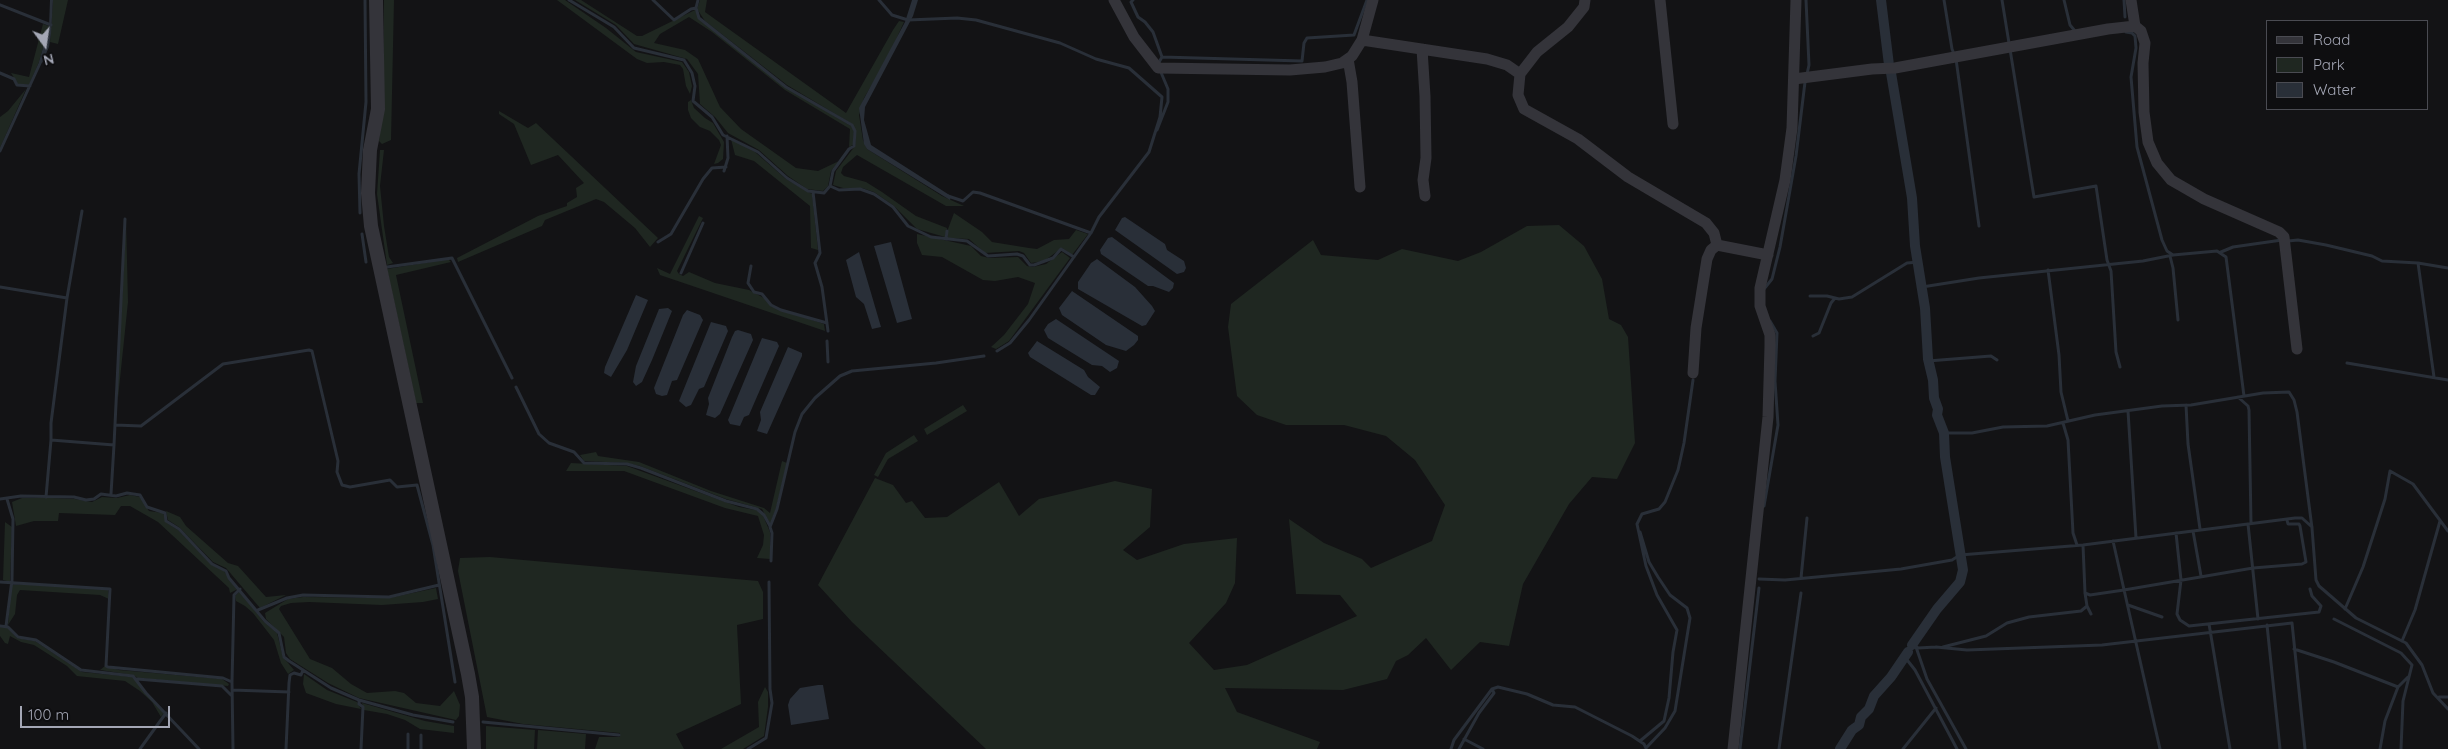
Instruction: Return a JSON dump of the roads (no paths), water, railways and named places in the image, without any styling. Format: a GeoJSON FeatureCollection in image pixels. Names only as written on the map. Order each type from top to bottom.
{"type":"FeatureCollection","features":[{"type":"Feature","properties":{"kind":"street"},"geometry":{"type":"LineString","coordinates":[[376,0],[378,109],[370,150],[368,193],[371,226],[468,674],[472,697],[474,749]]}},
{"type":"Feature","properties":{"kind":"street"},"geometry":{"type":"LineString","coordinates":[[1114,0],[1134,37],[1158,68],[1290,70],[1325,67],[1342,63],[1348,59],[1362,40],[1373,0]]}},
{"type":"Feature","properties":{"kind":"street"},"geometry":{"type":"LineString","coordinates":[[1585,0],[1584,7],[1568,27],[1537,52],[1520,74],[1518,94],[1524,109],[1578,139],[1628,176],[1706,223],[1714,233],[1717,245]]}},
{"type":"Feature","properties":{"kind":"street"},"geometry":{"type":"LineString","coordinates":[[1660,0],[1673,124]]}},
{"type":"Feature","properties":{"kind":"street"},"geometry":{"type":"LineString","coordinates":[[1733,749],[1768,418],[1770,335],[1760,306],[1760,288],[1785,180],[1792,128],[1796,0]]}},
{"type":"Feature","properties":{"kind":"street"},"geometry":{"type":"LineString","coordinates":[[2131,0],[2135,26],[2146,43],[2143,63],[2144,112],[2148,142],[2157,163],[2171,180],[2204,199],[2279,232],[2284,237],[2297,349]]}},
{"type":"Feature","properties":{"kind":"street"},"geometry":{"type":"LineString","coordinates":[[1794,79],[1895,68],[2108,28],[2135,26]]}},
{"type":"Feature","properties":{"kind":"street"},"geometry":{"type":"LineString","coordinates":[[1362,40],[1487,59],[1507,65],[1520,74]]}},
{"type":"Feature","properties":{"kind":"street"},"geometry":{"type":"LineString","coordinates":[[1422,49],[1426,114],[1426,158],[1423,180],[1425,196]]}},
{"type":"Feature","properties":{"kind":"street"},"geometry":{"type":"LineString","coordinates":[[1348,59],[1352,82],[1360,187]]}},
{"type":"Feature","properties":{"kind":"street"},"geometry":{"type":"LineString","coordinates":[[1693,373],[1696,328],[1710,250],[1717,245],[1768,255]]}},
{"type":"Feature","properties":{"kind":"water"},"geometry":{"type":"Polygon","coordinates":[[[50,0],[53,0],[51,34],[49,47],[42,63],[39,62],[49,26],[50,0]]]}},
{"type":"Feature","properties":{"kind":"water"},"geometry":{"type":"Polygon","coordinates":[[[912,0],[918,0],[913,16],[865,107],[864,120],[871,145],[951,196],[950,200],[867,149],[864,144],[859,108],[905,22],[912,0]]]}},
{"type":"Feature","properties":{"kind":"water"},"geometry":{"type":"Polygon","coordinates":[[[1125,217],[1165,244],[1167,250],[1184,261],[1186,268],[1184,272],[1177,274],[1115,230],[1122,218],[1125,217]]]}},
{"type":"Feature","properties":{"kind":"water"},"geometry":{"type":"Polygon","coordinates":[[[1112,237],[1174,283],[1173,288],[1169,292],[1148,286],[1101,254],[1100,250],[1108,238],[1112,237]]]}},
{"type":"Feature","properties":{"kind":"water"},"geometry":{"type":"Polygon","coordinates":[[[891,242],[912,319],[897,323],[874,246],[891,242]]]}},
{"type":"Feature","properties":{"kind":"water"},"geometry":{"type":"Polygon","coordinates":[[[859,252],[881,327],[872,329],[864,304],[856,297],[846,260],[859,252]]]}},
{"type":"Feature","properties":{"kind":"water"},"geometry":{"type":"Polygon","coordinates":[[[1097,259],[1135,287],[1152,306],[1155,311],[1146,325],[1142,326],[1078,289],[1078,282],[1091,263],[1097,259]]]}},
{"type":"Feature","properties":{"kind":"water"},"geometry":{"type":"Polygon","coordinates":[[[1072,291],[1138,336],[1138,340],[1134,345],[1126,351],[1106,345],[1062,315],[1059,308],[1072,291]]]}},
{"type":"Feature","properties":{"kind":"water"},"geometry":{"type":"Polygon","coordinates":[[[636,295],[648,300],[627,350],[611,377],[604,373],[605,367],[636,295]]]}},
{"type":"Feature","properties":{"kind":"water"},"geometry":{"type":"Polygon","coordinates":[[[668,308],[672,311],[652,360],[642,382],[636,386],[633,382],[636,366],[659,309],[668,308]]]}},
{"type":"Feature","properties":{"kind":"water"},"geometry":{"type":"Polygon","coordinates":[[[687,310],[700,315],[703,320],[677,380],[672,381],[667,395],[662,396],[656,394],[654,388],[683,315],[687,310]]]}},
{"type":"Feature","properties":{"kind":"water"},"geometry":{"type":"Polygon","coordinates":[[[1056,319],[1119,361],[1117,368],[1110,372],[1102,366],[1092,365],[1048,338],[1044,330],[1048,324],[1056,319]]]}},
{"type":"Feature","properties":{"kind":"water"},"geometry":{"type":"Polygon","coordinates":[[[711,322],[726,326],[728,331],[704,387],[699,389],[691,405],[686,407],[679,401],[711,322]]]}},
{"type":"Feature","properties":{"kind":"water"},"geometry":{"type":"Polygon","coordinates":[[[738,330],[751,334],[753,340],[720,414],[715,418],[706,415],[709,404],[708,398],[732,337],[735,331],[738,330]]]}},
{"type":"Feature","properties":{"kind":"water"},"geometry":{"type":"Polygon","coordinates":[[[762,338],[777,342],[779,346],[749,415],[744,417],[740,426],[730,424],[728,420],[762,338]]]}},
{"type":"Feature","properties":{"kind":"water"},"geometry":{"type":"Polygon","coordinates":[[[1037,341],[1084,370],[1088,377],[1100,387],[1095,395],[1091,395],[1030,357],[1028,353],[1037,341]]]}},
{"type":"Feature","properties":{"kind":"water"},"geometry":{"type":"Polygon","coordinates":[[[788,347],[802,353],[802,356],[767,434],[757,431],[761,420],[760,412],[788,347]]]}},
{"type":"Feature","properties":{"kind":"water"},"geometry":{"type":"Polygon","coordinates":[[[823,685],[829,719],[791,725],[788,705],[790,699],[800,688],[823,685]]]}},
{"type":"Feature","properties":{"kind":"waterway"},"geometry":{"type":"LineString","coordinates":[[360,213],[359,174],[366,102],[365,0]]}},
{"type":"Feature","properties":{"kind":"waterway"},"geometry":{"type":"LineString","coordinates":[[569,0],[614,27],[634,48],[684,60],[692,73],[695,86],[693,101],[712,117],[723,135],[758,152],[787,178],[808,191],[824,193],[830,186],[839,190],[860,189],[874,194],[893,207],[908,226],[931,237],[967,241],[988,256],[1017,254],[1023,256],[1030,265],[1053,258],[1061,249],[1074,257]]}},
{"type":"Feature","properties":{"kind":"waterway"},"geometry":{"type":"LineString","coordinates":[[653,0],[674,20],[691,9],[696,8]]}},
{"type":"Feature","properties":{"kind":"waterway"},"geometry":{"type":"LineString","coordinates":[[698,0],[696,8],[699,18],[786,87],[852,125],[855,131],[854,146],[849,149],[833,171],[830,186]]}},
{"type":"Feature","properties":{"kind":"waterway"},"geometry":{"type":"LineString","coordinates":[[879,0],[892,15],[908,20],[957,18],[976,20],[1060,43],[1096,59],[1129,68],[1162,97],[1160,117],[1149,152],[1099,217],[1091,233],[1029,320],[1010,343],[997,351]]}},
{"type":"Feature","properties":{"kind":"waterway"},"geometry":{"type":"LineString","coordinates":[[1133,0],[1131,2],[1138,17],[1153,32],[1162,57],[1158,64]]}},
{"type":"Feature","properties":{"kind":"waterway"},"geometry":{"type":"LineString","coordinates":[[1162,57],[1302,61],[1304,43],[1307,38],[1354,35],[1367,0]]}},
{"type":"Feature","properties":{"kind":"waterway"},"geometry":{"type":"LineString","coordinates":[[1806,0],[1809,65],[1807,74]]}},
{"type":"Feature","properties":{"kind":"waterway"},"geometry":{"type":"LineString","coordinates":[[1881,0],[1889,65]]}},
{"type":"Feature","properties":{"kind":"waterway"},"geometry":{"type":"LineString","coordinates":[[1944,0],[1952,49],[1956,59],[1979,226]]}},
{"type":"Feature","properties":{"kind":"waterway"},"geometry":{"type":"LineString","coordinates":[[2002,0],[2034,197],[2096,186],[2107,260],[2111,271],[2116,352],[2120,367]]}},
{"type":"Feature","properties":{"kind":"waterway"},"geometry":{"type":"LineString","coordinates":[[2064,0],[2070,25],[2075,31]]}},
{"type":"Feature","properties":{"kind":"waterway"},"geometry":{"type":"LineString","coordinates":[[2124,0],[2125,17]]}},
{"type":"Feature","properties":{"kind":"waterway"},"geometry":{"type":"LineString","coordinates":[[0,5],[51,25]]}},
{"type":"Feature","properties":{"kind":"waterway"},"geometry":{"type":"LineString","coordinates":[[2126,32],[2132,33],[2135,36],[2136,48],[2131,77],[2137,147],[2162,240],[2167,251],[2173,255],[2217,251],[2226,257],[2244,396]]}},
{"type":"Feature","properties":{"kind":"waterway"},"geometry":{"type":"LineString","coordinates":[[0,151],[42,59]]}},
{"type":"Feature","properties":{"kind":"waterway"},"geometry":{"type":"LineString","coordinates":[[1157,130],[1168,102],[1168,89],[1160,70]]}},
{"type":"Feature","properties":{"kind":"waterway"},"geometry":{"type":"LineString","coordinates":[[0,73],[14,79],[17,85],[30,86]]}},
{"type":"Feature","properties":{"kind":"waterway"},"geometry":{"type":"LineString","coordinates":[[1891,73],[1912,198],[1915,246],[1925,308],[1928,359],[1933,380],[1934,398],[1938,409],[1937,415],[1944,433],[1945,457],[1963,570],[1960,582],[1937,609],[1912,645]]}},
{"type":"Feature","properties":{"kind":"waterway"},"geometry":{"type":"LineString","coordinates":[[1764,289],[1772,279],[1780,247],[1796,156],[1805,82]]}},
{"type":"Feature","properties":{"kind":"waterway"},"geometry":{"type":"LineString","coordinates":[[724,171],[728,158],[727,136]]}},
{"type":"Feature","properties":{"kind":"waterway"},"geometry":{"type":"LineString","coordinates":[[658,242],[671,234],[703,179],[712,168],[726,167]]}},
{"type":"Feature","properties":{"kind":"waterway"},"geometry":{"type":"LineString","coordinates":[[813,192],[820,253],[815,263],[822,287],[828,331]]}},
{"type":"Feature","properties":{"kind":"waterway"},"geometry":{"type":"LineString","coordinates":[[948,196],[963,201],[973,192],[980,193],[1091,233]]}},
{"type":"Feature","properties":{"kind":"waterway"},"geometry":{"type":"LineString","coordinates":[[51,440],[51,423],[67,298],[82,211]]}},
{"type":"Feature","properties":{"kind":"waterway"},"geometry":{"type":"LineString","coordinates":[[46,497],[51,440],[114,445],[125,219]]}},
{"type":"Feature","properties":{"kind":"waterway"},"geometry":{"type":"LineString","coordinates":[[681,273],[703,223]]}},
{"type":"Feature","properties":{"kind":"waterway"},"geometry":{"type":"LineString","coordinates":[[946,239],[947,231]]}},
{"type":"Feature","properties":{"kind":"waterway"},"geometry":{"type":"LineString","coordinates":[[362,234],[366,262]]}},
{"type":"Feature","properties":{"kind":"waterway"},"geometry":{"type":"LineString","coordinates":[[2221,252],[2233,247],[2282,240]]}},
{"type":"Feature","properties":{"kind":"waterway"},"geometry":{"type":"LineString","coordinates":[[2288,241],[2298,240],[2326,245],[2372,256],[2382,261],[2418,263],[2448,268]]}},
{"type":"Feature","properties":{"kind":"waterway"},"geometry":{"type":"LineString","coordinates":[[1922,287],[1979,278],[2143,261],[2173,255]]}},
{"type":"Feature","properties":{"kind":"waterway"},"geometry":{"type":"LineString","coordinates":[[2170,256],[2178,320]]}},
{"type":"Feature","properties":{"kind":"waterway"},"geometry":{"type":"LineString","coordinates":[[387,267],[452,258],[512,378]]}},
{"type":"Feature","properties":{"kind":"waterway"},"geometry":{"type":"LineString","coordinates":[[1810,296],[1827,296],[1839,299],[1852,297],[1907,263],[1919,262]]}},
{"type":"Feature","properties":{"kind":"waterway"},"geometry":{"type":"LineString","coordinates":[[2418,263],[2434,377]]}},
{"type":"Feature","properties":{"kind":"waterway"},"geometry":{"type":"LineString","coordinates":[[751,266],[748,283],[754,292],[762,294],[771,305],[781,310],[827,323]]}},
{"type":"Feature","properties":{"kind":"waterway"},"geometry":{"type":"LineString","coordinates":[[2048,270],[2059,355],[2061,392],[2068,421]]}},
{"type":"Feature","properties":{"kind":"waterway"},"geometry":{"type":"LineString","coordinates":[[0,287],[67,298]]}},
{"type":"Feature","properties":{"kind":"waterway"},"geometry":{"type":"LineString","coordinates":[[1813,336],[1819,333],[1831,303],[1835,298]]}},
{"type":"Feature","properties":{"kind":"waterway"},"geometry":{"type":"LineString","coordinates":[[1764,506],[1778,425],[1775,381],[1777,333],[1770,321]]}},
{"type":"Feature","properties":{"kind":"waterway"},"geometry":{"type":"LineString","coordinates":[[827,341],[828,362]]}},
{"type":"Feature","properties":{"kind":"waterway"},"geometry":{"type":"LineString","coordinates":[[115,425],[141,426],[223,364],[312,351],[338,461],[337,472],[342,485],[350,487],[390,480],[397,487],[417,485],[433,545],[455,682]]}},
{"type":"Feature","properties":{"kind":"waterway"},"geometry":{"type":"LineString","coordinates":[[771,561],[772,533],[770,527],[777,509],[795,432],[802,414],[815,398],[840,376],[852,371],[936,363],[984,356]]}},
{"type":"Feature","properties":{"kind":"waterway"},"geometry":{"type":"LineString","coordinates":[[1928,361],[1991,356],[1997,360]]}},
{"type":"Feature","properties":{"kind":"waterway"},"geometry":{"type":"LineString","coordinates":[[2347,363],[2448,380]]}},
{"type":"Feature","properties":{"kind":"waterway"},"geometry":{"type":"LineString","coordinates":[[1640,741],[1664,721],[1669,698],[1677,630],[1657,595],[1646,566],[1637,524],[1642,514],[1659,509],[1665,502],[1678,470],[1693,380]]}},
{"type":"Feature","properties":{"kind":"waterway"},"geometry":{"type":"LineString","coordinates":[[516,387],[539,434],[549,443],[574,452],[584,463],[627,464],[641,468],[726,501],[757,509],[764,515],[770,526]]}},
{"type":"Feature","properties":{"kind":"waterway"},"geometry":{"type":"LineString","coordinates":[[1944,433],[1972,433],[2003,427],[2047,426],[2095,415],[2162,406],[2191,405],[2263,393],[2289,392],[2294,400],[2297,412],[2312,528],[2316,580],[2319,586],[2356,618],[2406,643],[2422,665],[2433,693],[2448,709]]}},
{"type":"Feature","properties":{"kind":"waterway"},"geometry":{"type":"LineString","coordinates":[[2238,397],[2248,406],[2249,410],[2251,523]]}},
{"type":"Feature","properties":{"kind":"waterway"},"geometry":{"type":"LineString","coordinates":[[2186,405],[2188,444],[2200,529]]}},
{"type":"Feature","properties":{"kind":"waterway"},"geometry":{"type":"LineString","coordinates":[[2128,411],[2136,538]]}},
{"type":"Feature","properties":{"kind":"waterway"},"geometry":{"type":"LineString","coordinates":[[2063,423],[2068,440],[2073,533],[2077,545]]}},
{"type":"Feature","properties":{"kind":"waterway"},"geometry":{"type":"LineString","coordinates":[[111,494],[114,445]]}},
{"type":"Feature","properties":{"kind":"waterway"},"geometry":{"type":"LineString","coordinates":[[2345,609],[2363,567],[2385,499],[2390,471],[2413,484],[2448,531]]}},
{"type":"Feature","properties":{"kind":"waterway"},"geometry":{"type":"LineString","coordinates":[[0,499],[21,496],[74,497],[86,500],[94,499],[101,494],[116,496],[127,493],[140,495],[147,507],[165,513],[166,521],[179,529],[212,564],[226,571],[229,578],[265,621],[279,633],[284,657],[289,661],[331,688],[359,700],[413,715],[453,722]]}},
{"type":"Feature","properties":{"kind":"waterway"},"geometry":{"type":"LineString","coordinates":[[6,626],[12,580],[13,519],[7,499]]}},
{"type":"Feature","properties":{"kind":"waterway"},"geometry":{"type":"LineString","coordinates":[[1801,578],[1807,518]]}},
{"type":"Feature","properties":{"kind":"waterway"},"geometry":{"type":"LineString","coordinates":[[1759,579],[1785,580],[1901,569],[1952,560],[1960,555],[2083,545],[2295,518],[2302,518],[2312,527]]}},
{"type":"Feature","properties":{"kind":"waterway"},"geometry":{"type":"LineString","coordinates":[[2085,593],[2090,595],[2253,568],[2302,564],[2306,562],[2300,526],[2299,524],[2288,524],[2287,520]]}},
{"type":"Feature","properties":{"kind":"waterway"},"geometry":{"type":"LineString","coordinates":[[2402,641],[2415,610],[2440,521]]}},
{"type":"Feature","properties":{"kind":"waterway"},"geometry":{"type":"LineString","coordinates":[[2248,524],[2258,619]]}},
{"type":"Feature","properties":{"kind":"waterway"},"geometry":{"type":"LineString","coordinates":[[2193,531],[2201,576]]}},
{"type":"Feature","properties":{"kind":"waterway"},"geometry":{"type":"LineString","coordinates":[[1640,532],[1649,562],[1670,595],[1687,608],[1690,618],[1675,711],[1665,728],[1646,748]]}},
{"type":"Feature","properties":{"kind":"waterway"},"geometry":{"type":"LineString","coordinates":[[2176,533],[2181,580],[2177,614],[2180,620],[2189,626],[2319,612],[2321,606],[2312,596],[2310,589]]}},
{"type":"Feature","properties":{"kind":"waterway"},"geometry":{"type":"LineString","coordinates":[[2113,541],[2160,749]]}},
{"type":"Feature","properties":{"kind":"waterway"},"geometry":{"type":"LineString","coordinates":[[2083,545],[2085,593],[2087,606],[2091,614]]}},
{"type":"Feature","properties":{"kind":"waterway"},"geometry":{"type":"LineString","coordinates":[[0,582],[110,589],[106,666],[223,678],[232,682]]}},
{"type":"Feature","properties":{"kind":"waterway"},"geometry":{"type":"LineString","coordinates":[[748,749],[766,738],[772,703],[770,689],[769,582]]}},
{"type":"Feature","properties":{"kind":"waterway"},"geometry":{"type":"LineString","coordinates":[[258,610],[287,598],[303,595],[389,597],[439,585]]}},
{"type":"Feature","properties":{"kind":"waterway"},"geometry":{"type":"LineString","coordinates":[[1740,749],[1759,588]]}},
{"type":"Feature","properties":{"kind":"waterway"},"geometry":{"type":"LineString","coordinates":[[233,749],[234,595],[240,589]]}},
{"type":"Feature","properties":{"kind":"waterway"},"geometry":{"type":"LineString","coordinates":[[1779,749],[1801,593]]}},
{"type":"Feature","properties":{"kind":"waterway"},"geometry":{"type":"LineString","coordinates":[[2128,605],[2162,617]]}},
{"type":"Feature","properties":{"kind":"waterway"},"geometry":{"type":"LineString","coordinates":[[1943,647],[1986,636],[2007,623],[2029,617],[2081,611],[2087,606]]}},
{"type":"Feature","properties":{"kind":"waterway"},"geometry":{"type":"LineString","coordinates":[[2334,619],[2401,653],[2412,665],[2403,701],[2401,749]]}},
{"type":"Feature","properties":{"kind":"waterway"},"geometry":{"type":"LineString","coordinates":[[1936,647],[1967,650],[2102,645],[2292,623],[2305,749]]}},
{"type":"Feature","properties":{"kind":"waterway"},"geometry":{"type":"LineString","coordinates":[[2209,624],[2230,749]]}},
{"type":"Feature","properties":{"kind":"waterway"},"geometry":{"type":"LineString","coordinates":[[2267,625],[2280,749]]}},
{"type":"Feature","properties":{"kind":"waterway"},"geometry":{"type":"LineString","coordinates":[[0,626],[8,627],[18,637],[36,640],[81,670],[133,676],[146,693],[199,749]]}},
{"type":"Feature","properties":{"kind":"waterway"},"geometry":{"type":"LineString","coordinates":[[1913,644],[1918,648],[1936,647]]}},
{"type":"Feature","properties":{"kind":"waterway"},"geometry":{"type":"LineString","coordinates":[[1916,647],[1927,679],[1966,749]]}},
{"type":"Feature","properties":{"kind":"waterway"},"geometry":{"type":"LineString","coordinates":[[2294,649],[2334,662],[2398,687]]}},
{"type":"Feature","properties":{"kind":"waterway"},"geometry":{"type":"LineString","coordinates":[[1840,749],[1852,730],[1859,725],[1861,717],[1869,709],[1874,696],[1891,677],[1908,652]]}},
{"type":"Feature","properties":{"kind":"waterway"},"geometry":{"type":"LineString","coordinates":[[1904,656],[1915,670],[1957,749]]}},
{"type":"Feature","properties":{"kind":"waterway"},"geometry":{"type":"LineString","coordinates":[[286,749],[290,675],[294,673],[301,675],[303,670]]}},
{"type":"Feature","properties":{"kind":"waterway"},"geometry":{"type":"LineString","coordinates":[[2380,749],[2385,721],[2398,687],[2408,677]]}},
{"type":"Feature","properties":{"kind":"waterway"},"geometry":{"type":"LineString","coordinates":[[137,679],[222,686],[231,695]]}},
{"type":"Feature","properties":{"kind":"waterway"},"geometry":{"type":"LineString","coordinates":[[1451,749],[1454,740],[1492,689],[1498,687],[1527,694],[1553,705],[1575,707],[1632,736],[1644,744],[1646,748]]}},
{"type":"Feature","properties":{"kind":"waterway"},"geometry":{"type":"LineString","coordinates":[[1459,749],[1479,713],[1494,693],[1492,689]]}},
{"type":"Feature","properties":{"kind":"waterway"},"geometry":{"type":"LineString","coordinates":[[232,690],[289,692]]}},
{"type":"Feature","properties":{"kind":"waterway"},"geometry":{"type":"LineString","coordinates":[[2439,697],[2448,697]]}},
{"type":"Feature","properties":{"kind":"waterway"},"geometry":{"type":"LineString","coordinates":[[359,700],[359,704],[363,707],[361,749]]}},
{"type":"Feature","properties":{"kind":"waterway"},"geometry":{"type":"LineString","coordinates":[[1903,749],[1936,708]]}},
{"type":"Feature","properties":{"kind":"waterway"},"geometry":{"type":"LineString","coordinates":[[140,749],[166,713]]}},
{"type":"Feature","properties":{"kind":"waterway"},"geometry":{"type":"LineString","coordinates":[[483,722],[619,735]]}},
{"type":"Feature","properties":{"kind":"waterway"},"geometry":{"type":"LineString","coordinates":[[408,734],[408,749]]}},
{"type":"Feature","properties":{"kind":"waterway"},"geometry":{"type":"LineString","coordinates":[[421,735],[421,749]]}},
{"type":"Feature","properties":{"kind":"waterway"},"geometry":{"type":"LineString","coordinates":[[1464,739],[1483,749]]}}]}
